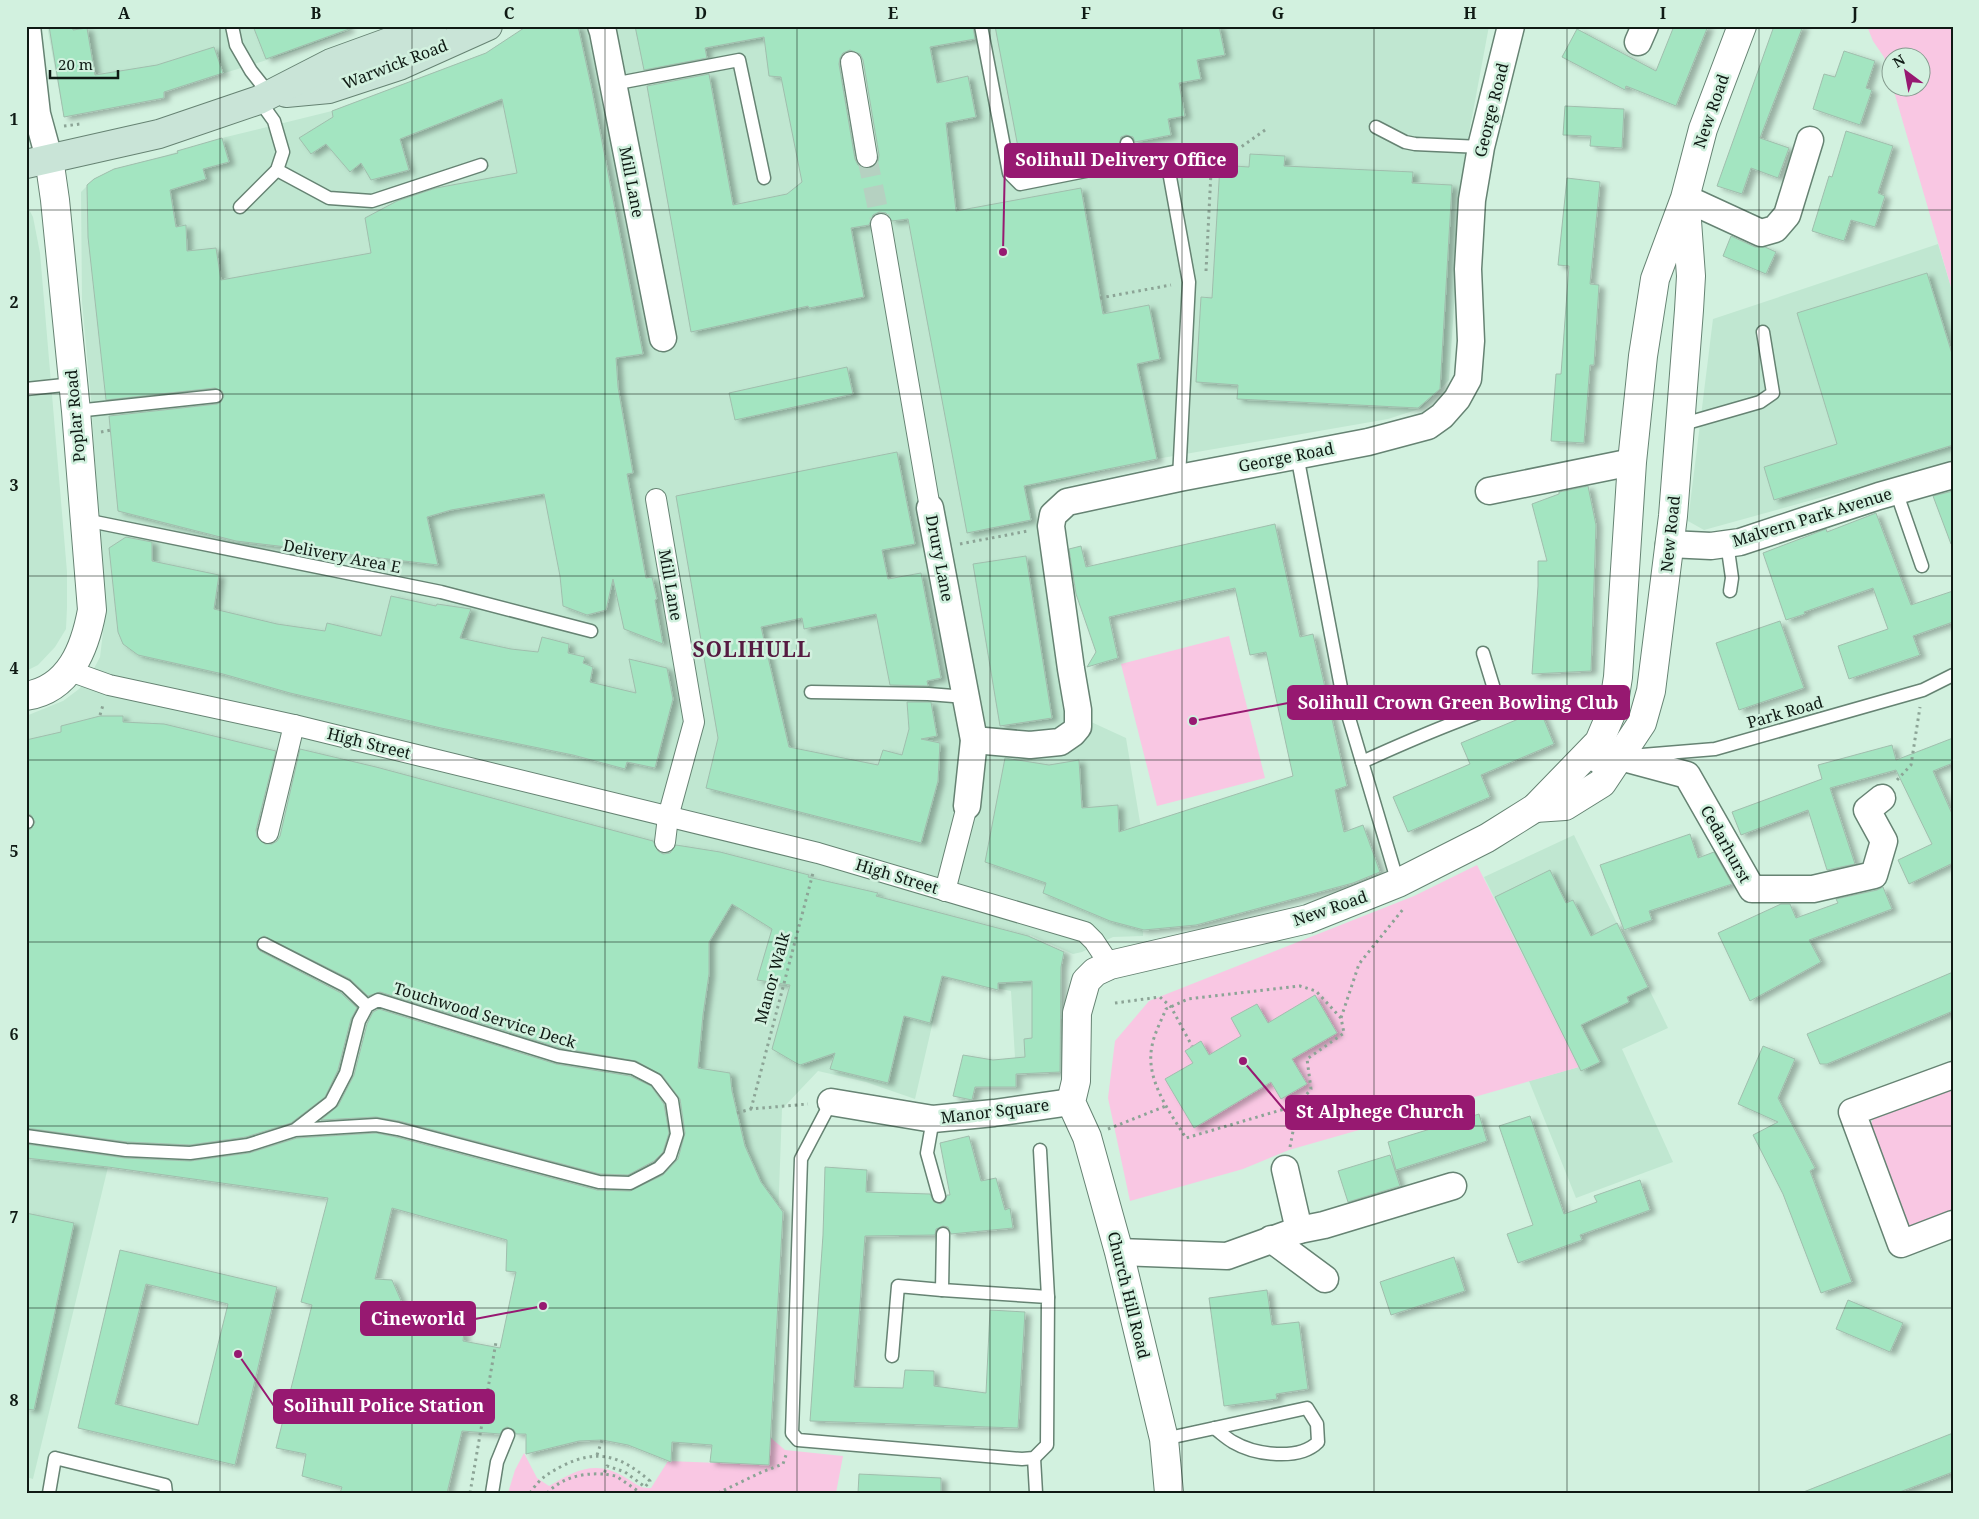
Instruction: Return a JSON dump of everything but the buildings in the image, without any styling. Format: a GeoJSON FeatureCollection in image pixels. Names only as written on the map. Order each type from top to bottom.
{"type":"FeatureCollection","features":[{"type":"Feature","properties":{"kind":"main road","name":"Warwick Road"},"geometry":{"type":"LineString","coordinates":[[34,159],[88,151],[159,134],[264,98],[331,63],[433,26]]}},
{"type":"Feature","properties":{"kind":"main road","name":"Warwick Road"},"geometry":{"type":"LineString","coordinates":[[264,98],[329,88],[399,66],[488,26]]}},
{"type":"Feature","properties":{"kind":"street"},"geometry":{"type":"LineString","coordinates":[[27,26],[37,114],[34,159]]}},
{"type":"Feature","properties":{"kind":"street","name":"Mill Lane"},"geometry":{"type":"LineString","coordinates":[[601,26],[614,84],[662,338]]}},
{"type":"Feature","properties":{"kind":"street","name":"George Road"},"geometry":{"type":"LineString","coordinates":[[1051,526],[1053,515],[1067,502],[1179,478],[1368,442],[1428,426],[1442,416],[1457,399],[1468,379],[1471,342],[1468,268],[1472,200],[1480,146],[1512,26]]}},
{"type":"Feature","properties":{"kind":"street","name":"New Road"},"geometry":{"type":"LineString","coordinates":[[1110,964],[1308,919],[1403,893],[1535,808],[1600,742],[1613,708],[1618,676],[1630,518],[1632,462],[1643,356],[1656,279],[1685,198],[1703,129],[1742,26]]}},
{"type":"Feature","properties":{"kind":"street"},"geometry":{"type":"LineString","coordinates":[[851,62],[867,157]]}},
{"type":"Feature","properties":{"kind":"street"},"geometry":{"type":"LineString","coordinates":[[1685,198],[1761,233],[1775,229],[1787,215],[1810,140]]}},
{"type":"Feature","properties":{"kind":"street","name":"Poplar Road"},"geometry":{"type":"LineString","coordinates":[[34,159],[55,200],[92,610],[83,646],[70,671]]}},
{"type":"Feature","properties":{"kind":"street","name":"New Road"},"geometry":{"type":"LineString","coordinates":[[1535,808],[1565,806],[1602,783],[1642,723],[1651,691],[1670,544],[1689,310],[1691,276],[1685,198]]}},
{"type":"Feature","properties":{"kind":"street","name":"Drury Lane"},"geometry":{"type":"LineString","coordinates":[[881,224],[930,508],[974,740],[967,806],[944,890]]}},
{"type":"Feature","properties":{"kind":"street"},"geometry":{"type":"LineString","coordinates":[[1651,307],[1689,310]]}},
{"type":"Feature","properties":{"kind":"street"},"geometry":{"type":"LineString","coordinates":[[1489,491],[1632,462]]}},
{"type":"Feature","properties":{"kind":"street","name":"Malvern Park Avenue"},"geometry":{"type":"LineString","coordinates":[[1670,544],[1711,546],[1740,542],[1896,491],[1953,475]]}},
{"type":"Feature","properties":{"kind":"street","name":"Mill Lane"},"geometry":{"type":"LineString","coordinates":[[656,499],[694,722],[668,817]]}},
{"type":"Feature","properties":{"kind":"street"},"geometry":{"type":"LineString","coordinates":[[1630,518],[1672,516]]}},
{"type":"Feature","properties":{"kind":"street"},"geometry":{"type":"LineString","coordinates":[[974,740],[1030,745],[1060,742],[1078,727],[1078,710],[1051,526]]}},
{"type":"Feature","properties":{"kind":"street"},"geometry":{"type":"LineString","coordinates":[[26,696],[44,691],[70,671]]}},
{"type":"Feature","properties":{"kind":"street","name":"High Street"},"geometry":{"type":"LineString","coordinates":[[70,671],[109,686],[294,725],[818,853],[1085,932],[1094,941],[1110,964]]}},
{"type":"Feature","properties":{"kind":"street"},"geometry":{"type":"LineString","coordinates":[[268,833],[294,725]]}},
{"type":"Feature","properties":{"kind":"street"},"geometry":{"type":"LineString","coordinates":[[1575,767],[1620,757]]}},
{"type":"Feature","properties":{"kind":"street","name":"Cedarhurst"},"geometry":{"type":"LineString","coordinates":[[1620,757],[1687,775],[1752,889],[1813,889],[1874,875],[1884,841],[1867,810],[1882,798]]}},
{"type":"Feature","properties":{"kind":"street"},"geometry":{"type":"LineString","coordinates":[[664,842],[668,817]]}},
{"type":"Feature","properties":{"kind":"street"},"geometry":{"type":"LineString","coordinates":[[1071,1102],[1076,1081],[1077,1013],[1079,1004],[1086,981],[1095,972],[1110,964]]}},
{"type":"Feature","properties":{"kind":"street"},"geometry":{"type":"LineString","coordinates":[[1953,1074],[1846,1111],[1901,1247],[1953,1224]]}},
{"type":"Feature","properties":{"kind":"street","name":"Manor Square"},"geometry":{"type":"LineString","coordinates":[[831,1102],[933,1119],[994,1113],[1071,1102]]}},
{"type":"Feature","properties":{"kind":"street","name":"Church Hill Road"},"geometry":{"type":"LineString","coordinates":[[1071,1102],[1087,1137],[1119,1252],[1164,1438],[1169,1493]]}},
{"type":"Feature","properties":{"kind":"street"},"geometry":{"type":"LineString","coordinates":[[1285,1169],[1299,1230]]}},
{"type":"Feature","properties":{"kind":"street"},"geometry":{"type":"LineString","coordinates":[[1119,1252],[1227,1256],[1299,1230],[1324,1225],[1453,1186]]}},
{"type":"Feature","properties":{"kind":"street"},"geometry":{"type":"LineString","coordinates":[[1271,1239],[1326,1279]]}},
{"type":"Feature","properties":{"kind":"lane"},"geometry":{"type":"LineString","coordinates":[[232,26],[236,45],[264,98],[274,121],[283,152],[277,170],[240,207]]}},
{"type":"Feature","properties":{"kind":"lane"},"geometry":{"type":"LineString","coordinates":[[981,26],[1009,174],[1020,184],[1180,152]]}},
{"type":"Feature","properties":{"kind":"lane"},"geometry":{"type":"LineString","coordinates":[[614,84],[739,60],[764,178]]}},
{"type":"Feature","properties":{"kind":"lane"},"geometry":{"type":"LineString","coordinates":[[1376,127],[1406,142],[1415,144],[1480,146]]}},
{"type":"Feature","properties":{"kind":"lane"},"geometry":{"type":"LineString","coordinates":[[1127,143],[1131,162]]}},
{"type":"Feature","properties":{"kind":"lane"},"geometry":{"type":"LineString","coordinates":[[1166,155],[1189,282],[1179,478]]}},
{"type":"Feature","properties":{"kind":"lane"},"geometry":{"type":"LineString","coordinates":[[277,170],[329,198],[372,201],[482,165]]}},
{"type":"Feature","properties":{"kind":"lane"},"geometry":{"type":"LineString","coordinates":[[1680,424],[1760,402],[1773,392],[1764,332]]}},
{"type":"Feature","properties":{"kind":"lane"},"geometry":{"type":"LineString","coordinates":[[26,389],[74,398],[216,396]]}},
{"type":"Feature","properties":{"kind":"lane"},"geometry":{"type":"LineString","coordinates":[[1297,455],[1343,698],[1403,893]]}},
{"type":"Feature","properties":{"kind":"lane"},"geometry":{"type":"LineString","coordinates":[[1896,491],[1922,566]]}},
{"type":"Feature","properties":{"kind":"lane","name":"Delivery Area E"},"geometry":{"type":"LineString","coordinates":[[85,520],[441,592],[591,631]]}},
{"type":"Feature","properties":{"kind":"lane"},"geometry":{"type":"LineString","coordinates":[[1727,543],[1732,578],[1730,591]]}},
{"type":"Feature","properties":{"kind":"lane"},"geometry":{"type":"LineString","coordinates":[[1483,653],[1499,705]]}},
{"type":"Feature","properties":{"kind":"lane","name":"Park Road"},"geometry":{"type":"LineString","coordinates":[[1620,757],[1715,749],[1923,690],[1953,675]]}},
{"type":"Feature","properties":{"kind":"lane"},"geometry":{"type":"LineString","coordinates":[[811,692],[928,694],[966,697]]}},
{"type":"Feature","properties":{"kind":"lane"},"geometry":{"type":"LineString","coordinates":[[1362,762],[1416,738],[1512,700],[1544,695],[1564,695]]}},
{"type":"Feature","properties":{"kind":"lane"},"geometry":{"type":"LineString","coordinates":[[264,944],[346,986],[367,1006]]}},
{"type":"Feature","properties":{"kind":"lane","name":"Touchwood Service Deck"},"geometry":{"type":"LineString","coordinates":[[26,1136],[126,1150],[190,1153],[248,1145],[295,1130],[376,1124],[606,1183],[630,1183],[659,1168],[670,1156],[677,1134],[672,1101],[656,1080],[633,1068],[558,1056],[378,1000],[367,1006],[359,1021],[346,1073],[331,1102],[295,1130]]}},
{"type":"Feature","properties":{"kind":"lane"},"geometry":{"type":"LineString","coordinates":[[831,1102],[801,1159],[792,1432],[798,1440],[1034,1458]]}},
{"type":"Feature","properties":{"kind":"lane"},"geometry":{"type":"LineString","coordinates":[[933,1119],[927,1154],[939,1196]]}},
{"type":"Feature","properties":{"kind":"lane"},"geometry":{"type":"LineString","coordinates":[[1036,1493],[1034,1458],[1047,1445],[1048,1298],[1040,1150]]}},
{"type":"Feature","properties":{"kind":"lane"},"geometry":{"type":"LineString","coordinates":[[942,1290],[943,1234]]}},
{"type":"Feature","properties":{"kind":"lane"},"geometry":{"type":"LineString","coordinates":[[892,1356],[898,1286],[1048,1298]]}},
{"type":"Feature","properties":{"kind":"lane"},"geometry":{"type":"LineString","coordinates":[[1164,1438],[1307,1408],[1317,1424],[1318,1442],[1311,1450],[1289,1455],[1254,1450],[1234,1442],[1214,1428]]}},
{"type":"Feature","properties":{"kind":"lane"},"geometry":{"type":"LineString","coordinates":[[492,1493],[497,1462],[508,1434]]}},
{"type":"Feature","properties":{"kind":"lane"},"geometry":{"type":"LineString","coordinates":[[50,1493],[55,1458],[165,1485],[166,1493]]}},
{"type":"Feature","properties":{"kind":"path"},"geometry":{"type":"LineString","coordinates":[[1100,298],[1189,282],[1206,276],[1212,152],[1241,147],[1268,128]]}},
{"type":"Feature","properties":{"kind":"path"},"geometry":{"type":"LineString","coordinates":[[938,548],[1051,526]]}},
{"type":"Feature","properties":{"kind":"path"},"geometry":{"type":"LineString","coordinates":[[1882,798],[1910,765],[1923,690]]}},
{"type":"Feature","properties":{"kind":"path"},"geometry":{"type":"LineString","coordinates":[[100,716],[102,709]]}},
{"type":"Feature","properties":{"kind":"path","name":"Manor Walk"},"geometry":{"type":"LineString","coordinates":[[751,1109],[818,853]]}},
{"type":"Feature","properties":{"kind":"path"},"geometry":{"type":"LineString","coordinates":[[1285,1169],[1298,1105],[1311,1089],[1307,1059],[1344,1033],[1341,1018],[1359,964],[1403,893]]}},
{"type":"Feature","properties":{"kind":"path"},"geometry":{"type":"LineString","coordinates":[[1298,1105],[1186,1138],[1166,1106],[1151,1071],[1152,1046],[1166,1009],[1188,998],[1300,986],[1316,991],[1341,1018]]}},
{"type":"Feature","properties":{"kind":"path"},"geometry":{"type":"LineString","coordinates":[[1115,1003],[1160,996],[1171,1007],[1192,1046]]}},
{"type":"Feature","properties":{"kind":"path"},"geometry":{"type":"LineString","coordinates":[[737,1113],[751,1109],[831,1102]]}},
{"type":"Feature","properties":{"kind":"path"},"geometry":{"type":"LineString","coordinates":[[1087,1137],[1166,1106]]}},
{"type":"Feature","properties":{"kind":"path"},"geometry":{"type":"LineString","coordinates":[[470,1493],[496,1342]]}},
{"type":"Feature","properties":{"kind":"path"},"geometry":{"type":"LineString","coordinates":[[718,1493],[783,1464],[792,1432]]}},
{"type":"Feature","properties":{"kind":"path"},"geometry":{"type":"LineString","coordinates":[[597,1456],[602,1440]]}},
{"type":"Feature","properties":{"kind":"path"},"geometry":{"type":"LineString","coordinates":[[530,1493],[541,1478],[575,1460],[597,1456],[622,1461],[650,1481],[645,1487],[625,1472],[607,1466],[604,1474]]}},
{"type":"Feature","properties":{"kind":"path"},"geometry":{"type":"LineString","coordinates":[[547,1493],[554,1486],[586,1473],[616,1476],[641,1493]]}},
{"type":"Feature","properties":{"kind":"shaded area"},"geometry":{"type":"Polygon","coordinates":[[[47,26],[362,26],[292,52],[164,92],[164,98],[64,117],[47,26]]]}},
{"type":"Feature","properties":{"kind":"shaded area"},"geometry":{"type":"Polygon","coordinates":[[[527,26],[1489,26],[1464,160],[1449,380],[1422,408],[1388,419],[1139,462],[1031,489],[1039,530],[1063,709],[1126,738],[1146,858],[1143,936],[1113,937],[1082,952],[1073,954],[1029,936],[1064,952],[1061,967],[1065,1072],[1016,1074],[1011,991],[943,978],[915,1099],[866,1082],[818,1071],[782,1109],[769,1465],[710,1462],[712,1445],[672,1442],[671,1461],[628,1445],[602,1440],[579,1441],[526,1454],[526,1434],[486,1433],[502,1339],[529,1272],[506,1271],[507,1239],[392,1208],[108,1167],[33,1479],[26,1477],[26,716],[63,701],[79,689],[89,678],[100,657],[105,615],[91,400],[82,302],[81,192],[94,179],[114,169],[222,138],[332,111],[486,53],[527,26]]]}},
{"type":"Feature","properties":{"kind":"shaded area"},"geometry":{"type":"Polygon","coordinates":[[[1867,26],[1953,26],[1953,294],[1896,98],[1932,98],[1932,48],[1882,48],[1882,54],[1873,41],[1867,26]]]}},
{"type":"Feature","properties":{"kind":"shaded area"},"geometry":{"type":"Polygon","coordinates":[[[26,204],[33,217],[40,253],[67,572],[67,607],[66,629],[55,647],[38,665],[26,671],[26,204]]]}},
{"type":"Feature","properties":{"kind":"shaded area"},"geometry":{"type":"Polygon","coordinates":[[[1938,244],[1953,294],[1953,461],[1704,530],[1688,521],[1713,319],[1938,244]]]}},
{"type":"Feature","properties":{"kind":"shaded area"},"geometry":{"type":"Polygon","coordinates":[[[1229,636],[1265,778],[1157,806],[1121,664],[1229,636]]]}},
{"type":"Feature","properties":{"kind":"shaded area"},"geometry":{"type":"Polygon","coordinates":[[[1574,835],[1668,1028],[1622,1049],[1673,1162],[1576,1198],[1529,1081],[1579,1067],[1484,877],[1574,835]]]}},
{"type":"Feature","properties":{"kind":"shaded area"},"geometry":{"type":"Polygon","coordinates":[[[1477,865],[1579,1067],[1289,1150],[1243,1169],[1130,1201],[1108,1098],[1115,1041],[1149,1001],[1414,896],[1477,865]]]}},
{"type":"Feature","properties":{"kind":"shaded area"},"geometry":{"type":"Polygon","coordinates":[[[1953,1086],[1953,1217],[1911,1226],[1903,1222],[1867,1134],[1874,1116],[1953,1086]]]}},
{"type":"Feature","properties":{"kind":"shaded area"},"geometry":{"type":"Polygon","coordinates":[[[771,1438],[785,1450],[843,1456],[836,1493],[508,1493],[515,1470],[524,1453],[537,1478],[549,1486],[577,1471],[596,1468],[615,1472],[641,1487],[651,1488],[668,1461],[769,1465],[771,1438]]]}},
{"type":"Feature","properties":{"kind":"tunnel"},"geometry":{"type":"LineString","coordinates":[[867,157],[881,224]]}},
{"type":"Feature","properties":{"kind":"place","name":"Solihull Delivery Office"},"geometry":{"type":"Point","coordinates":[1003,252]}},
{"type":"Feature","properties":{"kind":"place","name":"Solihull Crown Green Bowling Club"},"geometry":{"type":"Point","coordinates":[1193,721]}},
{"type":"Feature","properties":{"kind":"place","name":"St Alphege Church"},"geometry":{"type":"Point","coordinates":[1243,1061]}},
{"type":"Feature","properties":{"kind":"place","name":"Cineworld"},"geometry":{"type":"Point","coordinates":[543,1306]}},
{"type":"Feature","properties":{"kind":"place","name":"Solihull Police Station"},"geometry":{"type":"Point","coordinates":[238,1354]}},
{"type":"Feature","properties":{"kind":"district","name":"SOLIHULL"},"geometry":{"type":"Point","coordinates":[752,650]}}]}
